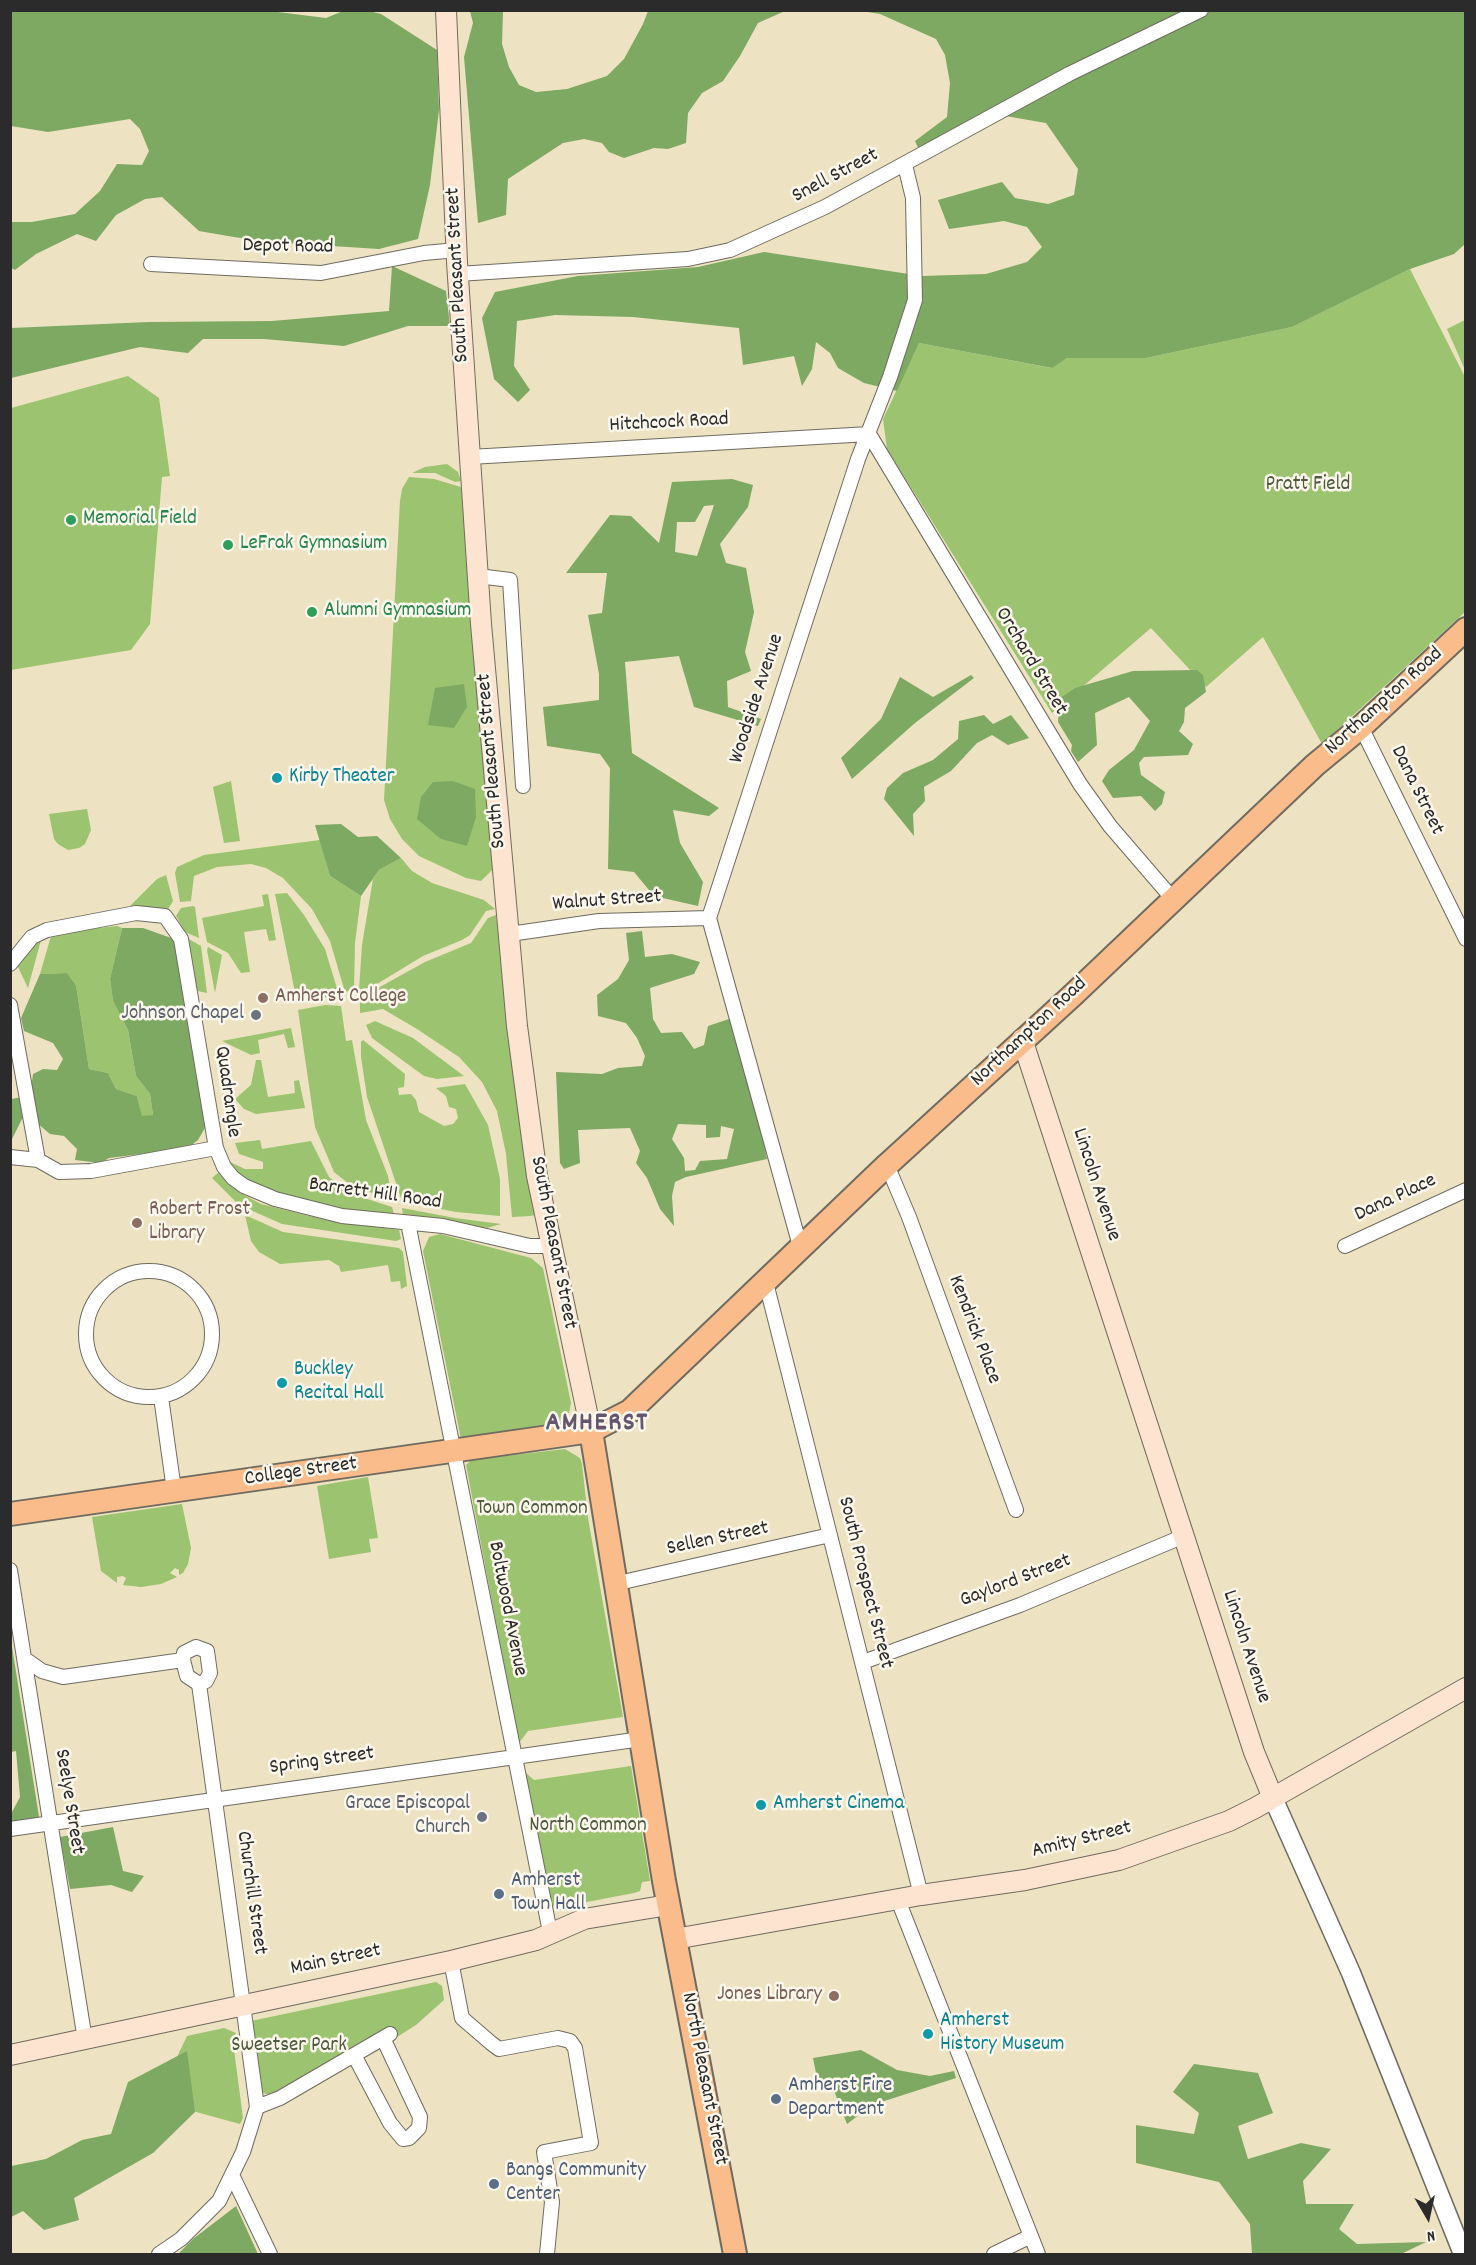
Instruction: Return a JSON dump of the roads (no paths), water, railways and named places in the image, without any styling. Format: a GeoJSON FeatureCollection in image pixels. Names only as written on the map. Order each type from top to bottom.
{"type":"FeatureCollection","features":[{"type":"Feature","properties":{"kind":"main road","name":"South Pleasant Street"},"geometry":{"type":"LineString","coordinates":[[446,10],[458,274],[478,576],[517,1026],[537,1176],[591,1431],[614,1584],[668,1905]]}},
{"type":"Feature","properties":{"kind":"main road","name":"Northampton Road"},"geometry":{"type":"LineString","coordinates":[[591,1431],[630,1411],[644,1400],[766,1283],[800,1246],[1074,993],[1315,765],[1360,727],[1466,629]]}},
{"type":"Feature","properties":{"kind":"main road","name":"Lincoln Avenue"},"geometry":{"type":"LineString","coordinates":[[1022,1039],[1254,1752],[1273,1798]]}},
{"type":"Feature","properties":{"kind":"main road","name":"College Street"},"geometry":{"type":"LineString","coordinates":[[10,1514],[591,1431]]}},
{"type":"Feature","properties":{"kind":"main road","name":"Amity Street"},"geometry":{"type":"LineString","coordinates":[[675,1939],[921,1895],[1025,1880],[1119,1860],[1229,1821],[1466,1688]]}},
{"type":"Feature","properties":{"kind":"main road","name":"Main Street"},"geometry":{"type":"LineString","coordinates":[[10,2055],[451,1961],[536,1940],[550,1932],[584,1920],[668,1905]]}},
{"type":"Feature","properties":{"kind":"main road","name":"North Pleasant Street"},"geometry":{"type":"LineString","coordinates":[[668,1905],[735,2254]]}},
{"type":"Feature","properties":{"kind":"street","name":"Snell Street"},"geometry":{"type":"LineString","coordinates":[[458,274],[688,259],[721,253],[786,227],[905,165],[1069,74],[1201,10]]}},
{"type":"Feature","properties":{"kind":"street","name":"Woodside Avenue"},"geometry":{"type":"LineString","coordinates":[[709,918],[855,470],[915,300],[913,198],[905,165]]}},
{"type":"Feature","properties":{"kind":"street","name":"Depot Road"},"geometry":{"type":"LineString","coordinates":[[152,264],[321,273],[423,253],[457,250]]}},
{"type":"Feature","properties":{"kind":"street","name":"Hitchcock Road"},"geometry":{"type":"LineString","coordinates":[[470,457],[869,434]]}},
{"type":"Feature","properties":{"kind":"street","name":"Orchard Street"},"geometry":{"type":"LineString","coordinates":[[869,434],[1080,784],[1110,826],[1172,898]]}},
{"type":"Feature","properties":{"kind":"street","name":"South Pleasant Street"},"geometry":{"type":"LineString","coordinates":[[478,576],[510,580],[523,786]]}},
{"type":"Feature","properties":{"kind":"street","name":"Dana Street"},"geometry":{"type":"LineString","coordinates":[[1360,727],[1466,939]]}},
{"type":"Feature","properties":{"kind":"street","name":"Quadrangle"},"geometry":{"type":"LineString","coordinates":[[10,964],[32,937],[47,930],[136,913],[165,916],[181,939],[216,1148],[91,1171],[59,1172],[38,1160]]}},
{"type":"Feature","properties":{"kind":"street","name":"Walnut Street"},"geometry":{"type":"LineString","coordinates":[[510,934],[599,921],[709,918]]}},
{"type":"Feature","properties":{"kind":"street"},"geometry":{"type":"LineString","coordinates":[[709,918],[800,1246]]}},
{"type":"Feature","properties":{"kind":"street"},"geometry":{"type":"LineString","coordinates":[[10,1005],[38,1160],[10,1157]]}},
{"type":"Feature","properties":{"kind":"street","name":"Barrett Hill Road"},"geometry":{"type":"LineString","coordinates":[[216,1148],[224,1167],[233,1178],[244,1186],[275,1199],[342,1216],[467,1230],[530,1246],[550,1246]]}},
{"type":"Feature","properties":{"kind":"street","name":"Kendrick Place"},"geometry":{"type":"LineString","coordinates":[[887,1165],[909,1217],[1016,1510]]}},
{"type":"Feature","properties":{"kind":"street","name":"Dana Place"},"geometry":{"type":"LineString","coordinates":[[1345,1246],[1466,1190]]}},
{"type":"Feature","properties":{"kind":"street","name":"Boltwood Avenue"},"geometry":{"type":"LineString","coordinates":[[408,1223],[513,1757],[550,1932]]}},
{"type":"Feature","properties":{"kind":"street"},"geometry":{"type":"LineString","coordinates":[[154,1271],[172,1275],[188,1283],[200,1296],[211,1321],[211,1348],[204,1365],[193,1380],[178,1390],[161,1396],[143,1398],[125,1394],[110,1385],[93,1364],[85,1338],[86,1320],[93,1303],[104,1289],[118,1278],[136,1272],[154,1271]]}},
{"type":"Feature","properties":{"kind":"street","name":"South Prospect Street"},"geometry":{"type":"LineString","coordinates":[[766,1283],[921,1895]]}},
{"type":"Feature","properties":{"kind":"street"},"geometry":{"type":"LineString","coordinates":[[161,1396],[174,1490]]}},
{"type":"Feature","properties":{"kind":"street","name":"Sellen Street"},"geometry":{"type":"LineString","coordinates":[[614,1584],[830,1535]]}},
{"type":"Feature","properties":{"kind":"street","name":"Gaylord Street"},"geometry":{"type":"LineString","coordinates":[[863,1662],[1020,1605],[1184,1536]]}},
{"type":"Feature","properties":{"kind":"street","name":"Seelye Street"},"geometry":{"type":"LineString","coordinates":[[10,1570],[85,2040]]}},
{"type":"Feature","properties":{"kind":"street","name":"Churchill Street"},"geometry":{"type":"LineString","coordinates":[[199,1684],[210,1677],[207,1652],[196,1647],[184,1653],[183,1659],[187,1676],[199,1684],[257,2108]]}},
{"type":"Feature","properties":{"kind":"street","name":"Churchill Street"},"geometry":{"type":"LineString","coordinates":[[24,1659],[42,1671],[59,1677],[183,1659]]}},
{"type":"Feature","properties":{"kind":"street","name":"Spring Street"},"geometry":{"type":"LineString","coordinates":[[10,1829],[640,1739]]}},
{"type":"Feature","properties":{"kind":"street","name":"Lincoln Avenue"},"geometry":{"type":"LineString","coordinates":[[1273,1798],[1352,1973],[1463,2254]]}},
{"type":"Feature","properties":{"kind":"street"},"geometry":{"type":"LineString","coordinates":[[898,1899],[1038,2254]]}},
{"type":"Feature","properties":{"kind":"street"},"geometry":{"type":"LineString","coordinates":[[451,1961],[462,2018],[499,2049],[558,2038],[570,2040],[575,2048],[591,2143],[544,2152],[552,2202],[547,2254]]}},
{"type":"Feature","properties":{"kind":"street"},"geometry":{"type":"LineString","coordinates":[[159,2254],[204,2218],[219,2201],[233,2177],[257,2108],[280,2098],[386,2036],[420,2117],[419,2128],[409,2138],[403,2139],[390,2123],[354,2055]]}},
{"type":"Feature","properties":{"kind":"street"},"geometry":{"type":"LineString","coordinates":[[233,2177],[270,2254]]}},
{"type":"Feature","properties":{"kind":"street"},"geometry":{"type":"LineString","coordinates":[[994,2254],[1031,2236]]}},
{"type":"Feature","properties":{"kind":"place","name":"Memorial Field"},"geometry":{"type":"Point","coordinates":[71,520]}},
{"type":"Feature","properties":{"kind":"place","name":"LeFrak Gymnasium"},"geometry":{"type":"Point","coordinates":[228,545]}},
{"type":"Feature","properties":{"kind":"place","name":"Alumni Gymnasium"},"geometry":{"type":"Point","coordinates":[312,612]}},
{"type":"Feature","properties":{"kind":"place","name":"Kirby Theater"},"geometry":{"type":"Point","coordinates":[277,778]}},
{"type":"Feature","properties":{"kind":"place","name":"Amherst College"},"geometry":{"type":"Point","coordinates":[263,998]}},
{"type":"Feature","properties":{"kind":"place","name":"Johnson Chapel"},"geometry":{"type":"Point","coordinates":[256,1015]}},
{"type":"Feature","properties":{"kind":"place","name":"Robert Frost Library"},"geometry":{"type":"Point","coordinates":[137,1223]}},
{"type":"Feature","properties":{"kind":"place","name":"Buckley Recital Hall"},"geometry":{"type":"Point","coordinates":[282,1383]}},
{"type":"Feature","properties":{"kind":"place","name":"Amherst Cinema"},"geometry":{"type":"Point","coordinates":[761,1805]}},
{"type":"Feature","properties":{"kind":"place","name":"Grace Episcopal Church"},"geometry":{"type":"Point","coordinates":[482,1817]}},
{"type":"Feature","properties":{"kind":"place","name":"Amherst Town Hall"},"geometry":{"type":"Point","coordinates":[499,1894]}},
{"type":"Feature","properties":{"kind":"place","name":"Jones Library"},"geometry":{"type":"Point","coordinates":[834,1996]}},
{"type":"Feature","properties":{"kind":"place","name":"Amherst History Museum"},"geometry":{"type":"Point","coordinates":[928,2034]}},
{"type":"Feature","properties":{"kind":"place","name":"Amherst Fire Department"},"geometry":{"type":"Point","coordinates":[776,2099]}},
{"type":"Feature","properties":{"kind":"place","name":"Bangs Community Center"},"geometry":{"type":"Point","coordinates":[494,2184]}},
{"type":"Feature","properties":{"kind":"district","name":"AMHERST"},"geometry":{"type":"Point","coordinates":[597,1425]}},
{"type":"Feature","properties":{"kind":"park label","name":"Pratt Field"},"geometry":{"type":"Point","coordinates":[1308,486]}},
{"type":"Feature","properties":{"kind":"park label","name":"Town Common"},"geometry":{"type":"Point","coordinates":[532,1510]}},
{"type":"Feature","properties":{"kind":"park label","name":"North Common"},"geometry":{"type":"Point","coordinates":[588,1827]}},
{"type":"Feature","properties":{"kind":"park label","name":"Sweetser Park"},"geometry":{"type":"Point","coordinates":[289,2047]}}]}
